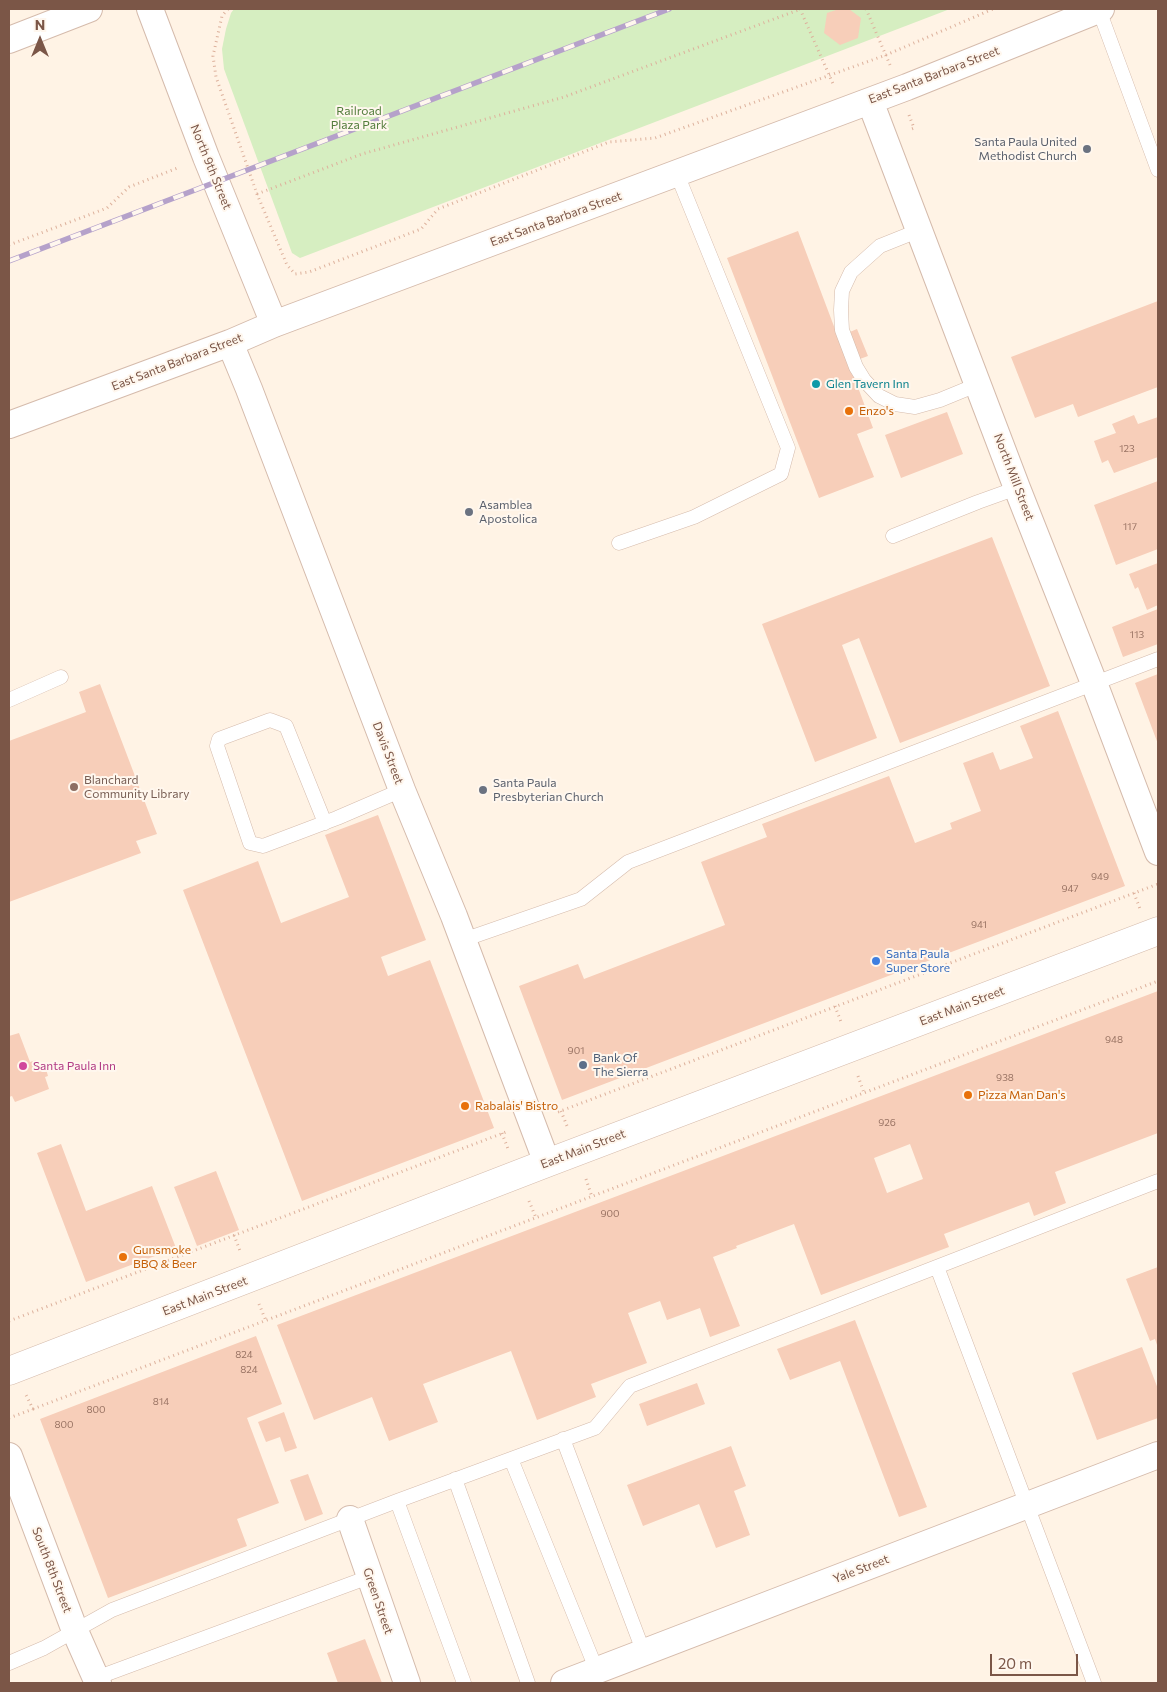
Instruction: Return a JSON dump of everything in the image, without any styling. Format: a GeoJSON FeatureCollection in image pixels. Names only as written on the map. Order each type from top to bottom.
{"type":"FeatureCollection","features":[{"type":"Feature","properties":{"kind":"street"},"geometry":{"type":"LineString","coordinates":[[9,40],[90,9]]}},
{"type":"Feature","properties":{"kind":"street","name":"North 9th Street"},"geometry":{"type":"LineString","coordinates":[[150,9],[206,157],[274,324]]}},
{"type":"Feature","properties":{"kind":"street","name":"East Santa Barbara Street"},"geometry":{"type":"LineString","coordinates":[[9,426],[230,343],[274,324],[677,174],[1100,9]]}},
{"type":"Feature","properties":{"kind":"street","name":"North Mill Street"},"geometry":{"type":"LineString","coordinates":[[870,100],[1158,852]]}},
{"type":"Feature","properties":{"kind":"street","name":"Davis Street"},"geometry":{"type":"LineString","coordinates":[[230,343],[250,389],[402,790],[463,940],[546,1163]]}},
{"type":"Feature","properties":{"kind":"street","name":"East Main Street"},"geometry":{"type":"LineString","coordinates":[[9,1371],[546,1163],[1158,931]]}},
{"type":"Feature","properties":{"kind":"street","name":"Yale Street"},"geometry":{"type":"LineString","coordinates":[[564,1683],[1158,1455]]}},
{"type":"Feature","properties":{"kind":"street","name":"South 8th Street"},"geometry":{"type":"LineString","coordinates":[[9,1456],[75,1631],[97,1681]]}},
{"type":"Feature","properties":{"kind":"street","name":"Green Street"},"geometry":{"type":"LineString","coordinates":[[350,1519],[407,1683]]}},
{"type":"Feature","properties":{"kind":"lane"},"geometry":{"type":"LineString","coordinates":[[1100,9],[1158,170]]}},
{"type":"Feature","properties":{"kind":"lane"},"geometry":{"type":"LineString","coordinates":[[619,544],[694,517],[782,474],[788,448],[677,174]]}},
{"type":"Feature","properties":{"kind":"lane"},"geometry":{"type":"LineString","coordinates":[[920,230],[880,246],[850,272],[842,291],[842,330],[856,367],[864,380],[879,396],[894,404],[915,407],[940,400],[979,384]]}},
{"type":"Feature","properties":{"kind":"lane"},"geometry":{"type":"LineString","coordinates":[[893,536],[1017,488]]}},
{"type":"Feature","properties":{"kind":"lane"},"geometry":{"type":"LineString","coordinates":[[463,940],[581,899],[628,862],[1158,659]]}},
{"type":"Feature","properties":{"kind":"lane"},"geometry":{"type":"LineString","coordinates":[[9,700],[61,677]]}},
{"type":"Feature","properties":{"kind":"lane"},"geometry":{"type":"LineString","coordinates":[[324,823],[286,726],[270,720],[219,739],[217,746],[250,843],[263,846],[324,823],[402,790]]}},
{"type":"Feature","properties":{"kind":"lane"},"geometry":{"type":"LineString","coordinates":[[9,1663],[44,1648],[112,1610],[511,1458],[595,1428],[630,1386],[1158,1181]]}},
{"type":"Feature","properties":{"kind":"lane"},"geometry":{"type":"LineString","coordinates":[[936,1267],[1094,1683]]}},
{"type":"Feature","properties":{"kind":"lane"},"geometry":{"type":"LineString","coordinates":[[563,1439],[644,1653]]}},
{"type":"Feature","properties":{"kind":"lane"},"geometry":{"type":"LineString","coordinates":[[511,1458],[597,1671]]}},
{"type":"Feature","properties":{"kind":"lane"},"geometry":{"type":"LineString","coordinates":[[455,1480],[528,1683]]}},
{"type":"Feature","properties":{"kind":"lane"},"geometry":{"type":"LineString","coordinates":[[397,1501],[464,1683]]}},
{"type":"Feature","properties":{"kind":"lane"},"geometry":{"type":"LineString","coordinates":[[97,1681],[369,1577]]}},
{"type":"Feature","properties":{"kind":"path"},"geometry":{"type":"LineString","coordinates":[[228,9],[222,16],[213,56],[215,70],[238,144],[257,194],[287,265],[296,274],[309,272],[421,228],[438,209],[609,142],[655,138],[886,55],[993,9]]}},
{"type":"Feature","properties":{"kind":"path"},"geometry":{"type":"LineString","coordinates":[[257,194],[362,154],[564,97],[800,9],[830,76]]}},
{"type":"Feature","properties":{"kind":"path"},"geometry":{"type":"LineString","coordinates":[[866,9],[886,55]]}},
{"type":"Feature","properties":{"kind":"path"},"geometry":{"type":"LineString","coordinates":[[9,246],[107,208],[129,187],[206,157]]}},
{"type":"Feature","properties":{"kind":"path"},"geometry":{"type":"LineString","coordinates":[[9,1321],[1158,884]]}},
{"type":"Feature","properties":{"kind":"path"},"geometry":{"type":"LineString","coordinates":[[33,1409],[1158,981]]}},
{"type":"Feature","properties":{"kind":"green space","name":"Railroad Plaza Park"},"geometry":{"type":"Polygon","coordinates":[[[234,9],[950,9],[300,258],[292,253],[224,69],[222,49],[226,29],[234,9]]]}},
{"type":"Feature","properties":{"kind":"building"},"geometry":{"type":"Polygon","coordinates":[[[839,9],[849,9],[861,18],[858,38],[840,45],[824,33],[827,13],[839,9]]]}},
{"type":"Feature","properties":{"kind":"building","name":"Glen Tavern Inn"},"geometry":{"type":"Polygon","coordinates":[[[798,231],[838,337],[857,329],[868,356],[849,363],[873,428],[857,434],[874,477],[819,498],[727,258],[798,231]]]}},
{"type":"Feature","properties":{"kind":"building"},"geometry":{"type":"Polygon","coordinates":[[[1158,301],[1158,387],[1078,417],[1073,404],[1035,418],[1011,357],[1158,301]]]}},
{"type":"Feature","properties":{"kind":"building"},"geometry":{"type":"Polygon","coordinates":[[[947,412],[963,454],[901,478],[885,435],[947,412]]]}},
{"type":"Feature","properties":{"kind":"building"},"geometry":{"type":"Polygon","coordinates":[[[1134,415],[1138,424],[1158,417],[1158,457],[1114,473],[1108,460],[1102,463],[1094,441],[1116,433],[1112,424],[1134,415]]]}},
{"type":"Feature","properties":{"kind":"building"},"geometry":{"type":"Polygon","coordinates":[[[1158,481],[1158,549],[1116,565],[1094,505],[1158,481]]]}},
{"type":"Feature","properties":{"kind":"building"},"geometry":{"type":"Polygon","coordinates":[[[992,537],[1050,686],[900,743],[859,638],[842,645],[877,738],[815,762],[762,624],[992,537]]]}},
{"type":"Feature","properties":{"kind":"building"},"geometry":{"type":"Polygon","coordinates":[[[1158,563],[1158,605],[1147,610],[1138,587],[1135,589],[1129,574],[1158,563]]]}},
{"type":"Feature","properties":{"kind":"building"},"geometry":{"type":"Polygon","coordinates":[[[1158,609],[1158,644],[1123,657],[1112,627],[1158,609]]]}},
{"type":"Feature","properties":{"kind":"building"},"geometry":{"type":"Polygon","coordinates":[[[1158,674],[1158,744],[1135,683],[1158,674]]]}},
{"type":"Feature","properties":{"kind":"building","name":"Blanchard Community Library"},"geometry":{"type":"Polygon","coordinates":[[[100,684],[157,834],[136,841],[141,853],[9,902],[9,741],[86,712],[79,692],[100,684]]]}},
{"type":"Feature","properties":{"kind":"building"},"geometry":{"type":"Polygon","coordinates":[[[1058,711],[1125,886],[562,1100],[519,986],[578,964],[584,979],[725,925],[701,862],[767,837],[762,824],[889,776],[915,843],[952,829],[950,823],[981,811],[963,763],[993,752],[1000,770],[1033,758],[1020,726],[1058,711]]]}},
{"type":"Feature","properties":{"kind":"building"},"geometry":{"type":"Polygon","coordinates":[[[378,815],[426,940],[381,957],[388,976],[430,960],[494,1128],[302,1201],[183,890],[258,861],[281,923],[349,897],[325,835],[378,815]]]}},
{"type":"Feature","properties":{"kind":"building"},"geometry":{"type":"Polygon","coordinates":[[[1158,991],[1158,1133],[1055,1172],[1066,1203],[1034,1216],[1029,1202],[944,1234],[949,1247],[821,1295],[794,1224],[736,1246],[737,1248],[713,1257],[740,1326],[710,1337],[700,1308],[667,1320],[660,1301],[628,1313],[647,1363],[591,1384],[596,1397],[537,1420],[511,1351],[423,1384],[438,1422],[389,1441],[372,1397],[314,1420],[277,1325],[1158,991]],[[910,1144],[874,1158],[887,1193],[923,1179],[910,1144]]]}},
{"type":"Feature","properties":{"kind":"building","name":"Santa Paula Inn"},"geometry":{"type":"Polygon","coordinates":[[[19,1033],[30,1062],[36,1060],[40,1071],[46,1069],[48,1076],[45,1077],[49,1089],[15,1102],[12,1096],[9,1097],[9,1036],[19,1033]]]}},
{"type":"Feature","properties":{"kind":"building"},"geometry":{"type":"Polygon","coordinates":[[[61,1144],[86,1211],[152,1186],[176,1248],[86,1282],[37,1153],[61,1144]]]}},
{"type":"Feature","properties":{"kind":"building"},"geometry":{"type":"Polygon","coordinates":[[[216,1171],[239,1230],[197,1246],[174,1187],[216,1171]]]}},
{"type":"Feature","properties":{"kind":"building"},"geometry":{"type":"Polygon","coordinates":[[[1158,1267],[1158,1348],[1155,1339],[1150,1341],[1126,1279],[1158,1267]]]}},
{"type":"Feature","properties":{"kind":"building"},"geometry":{"type":"Polygon","coordinates":[[[855,1320],[927,1507],[899,1517],[840,1361],[790,1380],[777,1349],[855,1320]]]}},
{"type":"Feature","properties":{"kind":"building"},"geometry":{"type":"Polygon","coordinates":[[[256,1336],[282,1404],[247,1418],[279,1503],[237,1519],[247,1546],[108,1598],[40,1419],[256,1336]]]}},
{"type":"Feature","properties":{"kind":"building"},"geometry":{"type":"Polygon","coordinates":[[[1142,1347],[1158,1389],[1158,1418],[1097,1440],[1072,1373],[1142,1347]]]}},
{"type":"Feature","properties":{"kind":"building"},"geometry":{"type":"Polygon","coordinates":[[[697,1383],[705,1404],[647,1426],[639,1404],[697,1383]]]}},
{"type":"Feature","properties":{"kind":"building"},"geometry":{"type":"Polygon","coordinates":[[[284,1412],[297,1448],[285,1452],[280,1437],[266,1442],[258,1422],[284,1412]]]}},
{"type":"Feature","properties":{"kind":"building"},"geometry":{"type":"Polygon","coordinates":[[[731,1446],[746,1486],[734,1491],[750,1535],[716,1548],[699,1504],[643,1526],[627,1485],[731,1446]]]}},
{"type":"Feature","properties":{"kind":"building"},"geometry":{"type":"Polygon","coordinates":[[[308,1474],[323,1514],[305,1521],[290,1480],[308,1474]]]}},
{"type":"Feature","properties":{"kind":"building"},"geometry":{"type":"Polygon","coordinates":[[[365,1639],[382,1683],[338,1683],[327,1653],[365,1639]]]}},
{"type":"Feature","properties":{"kind":"railway"},"geometry":{"type":"LineString","coordinates":[[9,261],[669,9]]}},
{"type":"Feature","properties":{"kind":"place","name":"Santa Paula United Methodist Church"},"geometry":{"type":"Point","coordinates":[1087,149]}},
{"type":"Feature","properties":{"kind":"place","name":"Glen Tavern Inn"},"geometry":{"type":"Point","coordinates":[816,384]}},
{"type":"Feature","properties":{"kind":"place","name":"Enzo's"},"geometry":{"type":"Point","coordinates":[849,411]}},
{"type":"Feature","properties":{"kind":"place","name":"Asamblea Apostolica"},"geometry":{"type":"Point","coordinates":[469,512]}},
{"type":"Feature","properties":{"kind":"place","name":"Blanchard Community Library"},"geometry":{"type":"Point","coordinates":[74,787]}},
{"type":"Feature","properties":{"kind":"place","name":"Santa Paula Presbyterian Church"},"geometry":{"type":"Point","coordinates":[483,790]}},
{"type":"Feature","properties":{"kind":"place","name":"Santa Paula Super Store"},"geometry":{"type":"Point","coordinates":[876,961]}},
{"type":"Feature","properties":{"kind":"place","name":"Bank Of The Sierra"},"geometry":{"type":"Point","coordinates":[583,1065]}},
{"type":"Feature","properties":{"kind":"place","name":"Santa Paula Inn"},"geometry":{"type":"Point","coordinates":[23,1066]}},
{"type":"Feature","properties":{"kind":"place","name":"Pizza Man Dan's"},"geometry":{"type":"Point","coordinates":[968,1095]}},
{"type":"Feature","properties":{"kind":"place","name":"Rabalais' Bistro"},"geometry":{"type":"Point","coordinates":[465,1106]}},
{"type":"Feature","properties":{"kind":"place","name":"Gunsmoke BBQ & Beer"},"geometry":{"type":"Point","coordinates":[123,1257]}}]}
